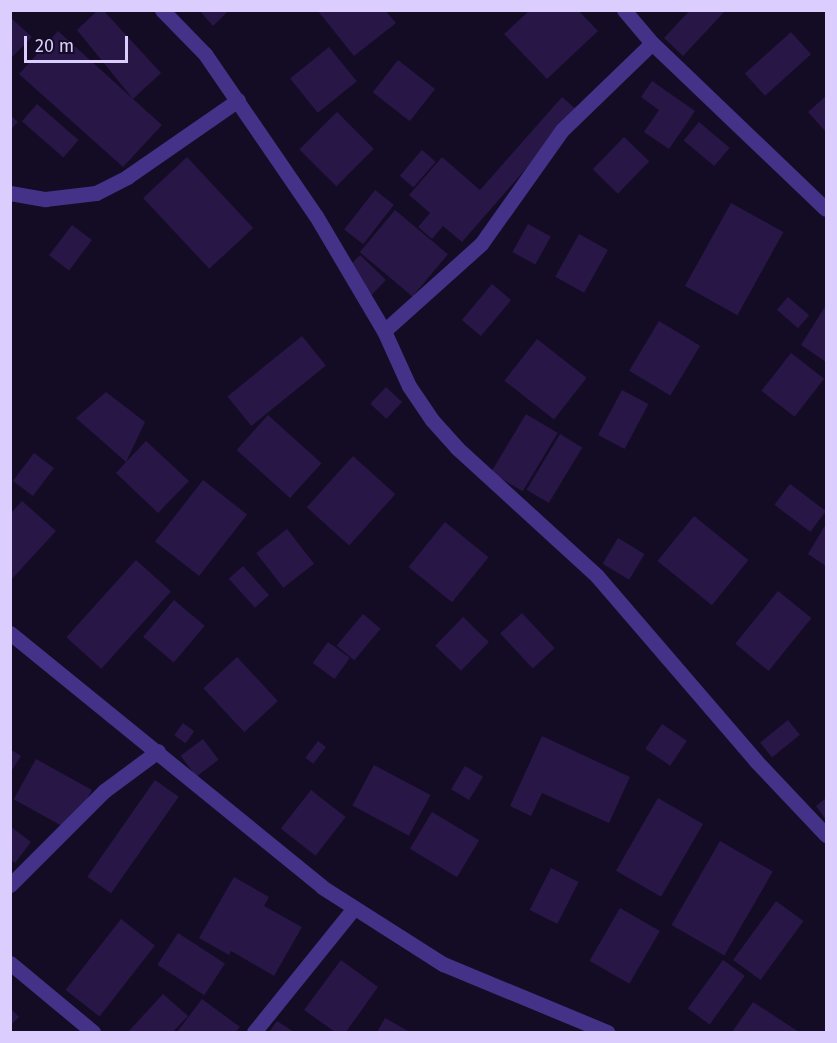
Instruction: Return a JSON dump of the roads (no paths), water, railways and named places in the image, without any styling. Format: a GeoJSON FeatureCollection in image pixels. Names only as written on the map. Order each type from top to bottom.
{"type":"FeatureCollection","features":[{"type":"Feature","properties":{"kind":"street"},"geometry":{"type":"LineString","coordinates":[[162,10],[205,54],[316,216],[384,331],[409,386],[451,441],[597,576],[756,761],[826,835]]}},
{"type":"Feature","properties":{"kind":"street"},"geometry":{"type":"LineString","coordinates":[[624,10],[652,44],[826,208]]}},
{"type":"Feature","properties":{"kind":"street"},"geometry":{"type":"LineString","coordinates":[[384,331],[481,244],[562,130],[652,44]]}},
{"type":"Feature","properties":{"kind":"street"},"geometry":{"type":"LineString","coordinates":[[10,193],[45,199],[96,193],[127,177],[238,100]]}},
{"type":"Feature","properties":{"kind":"street"},"geometry":{"type":"LineString","coordinates":[[10,633],[322,887],[443,964],[607,1032]]}},
{"type":"Feature","properties":{"kind":"street"},"geometry":{"type":"LineString","coordinates":[[10,885],[104,792],[158,752]]}},
{"type":"Feature","properties":{"kind":"street"},"geometry":{"type":"LineString","coordinates":[[254,1032],[354,908]]}},
{"type":"Feature","properties":{"kind":"street"},"geometry":{"type":"LineString","coordinates":[[10,963],[93,1032]]}}]}
